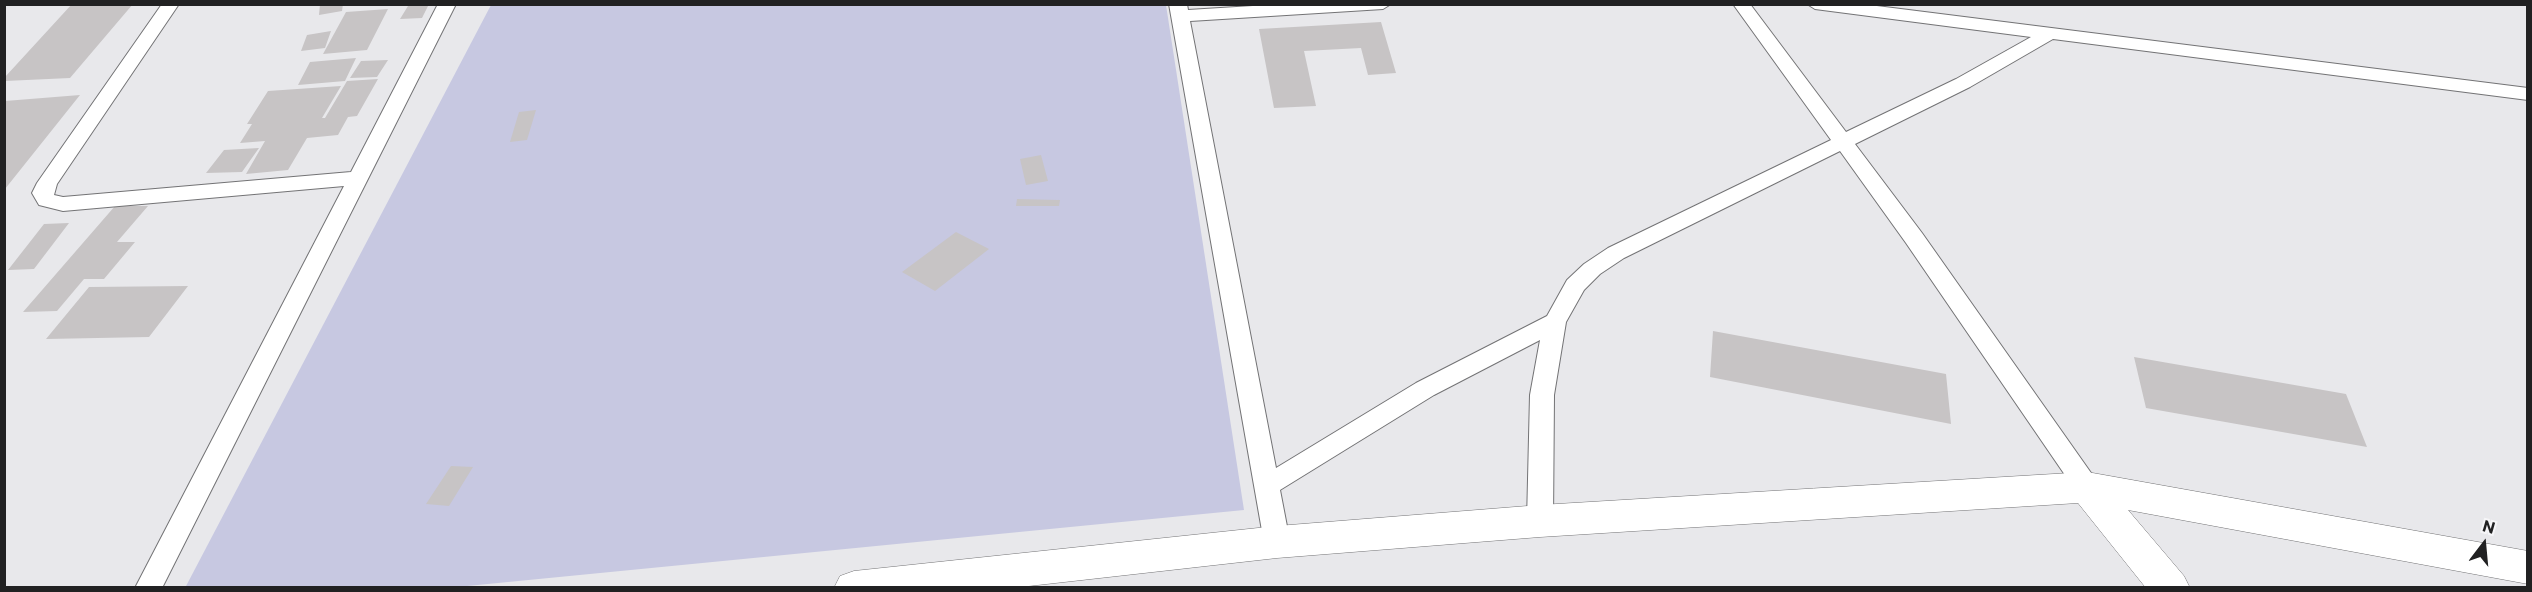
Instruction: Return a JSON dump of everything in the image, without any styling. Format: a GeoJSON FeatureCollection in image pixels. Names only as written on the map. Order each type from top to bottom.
{"type":"FeatureCollection","features":[{"type":"Feature","properties":{"kind":"street"},"geometry":{"type":"LineString","coordinates":[[2087,487],[2170,588]]}},
{"type":"Feature","properties":{"kind":"street"},"geometry":{"type":"LineString","coordinates":[[854,588],[1276,542],[1540,521],[2087,487],[2528,568]]}},
{"type":"Feature","properties":{"kind":"lane"},"geometry":{"type":"LineString","coordinates":[[171,4],[47,183],[42,193],[46,200],[63,204],[358,178]]}},
{"type":"Feature","properties":{"kind":"lane"},"geometry":{"type":"LineString","coordinates":[[148,588],[447,4]]}},
{"type":"Feature","properties":{"kind":"lane"},"geometry":{"type":"LineString","coordinates":[[1276,542],[1179,10],[1383,4]]}},
{"type":"Feature","properties":{"kind":"lane"},"geometry":{"type":"LineString","coordinates":[[1741,4],[1914,238],[2087,487]]}},
{"type":"Feature","properties":{"kind":"lane"},"geometry":{"type":"LineString","coordinates":[[1815,4],[2528,94]]}},
{"type":"Feature","properties":{"kind":"lane"},"geometry":{"type":"LineString","coordinates":[[1540,521],[1542,395],[1555,322],[1575,285],[1592,269],[1616,253],[1963,83],[2049,34]]}},
{"type":"Feature","properties":{"kind":"lane"},"geometry":{"type":"LineString","coordinates":[[1267,486],[1425,389],[1555,322]]}},
{"type":"Feature","properties":{"kind":"shaded area"},"geometry":{"type":"Polygon","coordinates":[[[491,5],[1166,5],[1244,510],[457,587],[185,588],[491,5]]]}},
{"type":"Feature","properties":{"kind":"building"},"geometry":{"type":"Polygon","coordinates":[[[72,4],[133,4],[70,78],[5,81],[5,77],[72,4]]]}},
{"type":"Feature","properties":{"kind":"building"},"geometry":{"type":"Polygon","coordinates":[[[320,4],[343,4],[342,11],[319,15],[320,4]]]}},
{"type":"Feature","properties":{"kind":"building"},"geometry":{"type":"Polygon","coordinates":[[[429,4],[422,18],[400,19],[408,6],[429,4]]]}},
{"type":"Feature","properties":{"kind":"building"},"geometry":{"type":"Polygon","coordinates":[[[388,9],[367,50],[323,54],[346,12],[388,9]]]}},
{"type":"Feature","properties":{"kind":"building"},"geometry":{"type":"Polygon","coordinates":[[[1381,22],[1396,73],[1368,75],[1361,48],[1304,51],[1316,106],[1274,108],[1259,29],[1381,22]]]}},
{"type":"Feature","properties":{"kind":"building"},"geometry":{"type":"Polygon","coordinates":[[[331,31],[325,48],[301,51],[307,35],[331,31]]]}},
{"type":"Feature","properties":{"kind":"building"},"geometry":{"type":"Polygon","coordinates":[[[356,58],[345,81],[298,85],[310,62],[356,58]]]}},
{"type":"Feature","properties":{"kind":"building"},"geometry":{"type":"Polygon","coordinates":[[[388,60],[377,77],[350,78],[361,61],[388,60]]]}},
{"type":"Feature","properties":{"kind":"building"},"geometry":{"type":"Polygon","coordinates":[[[378,79],[357,116],[348,117],[338,135],[307,138],[288,170],[246,174],[265,141],[240,143],[252,124],[247,124],[268,91],[341,86],[322,118],[325,118],[347,81],[378,79]]]}},
{"type":"Feature","properties":{"kind":"building"},"geometry":{"type":"Polygon","coordinates":[[[80,95],[5,189],[5,101],[80,95]]]}},
{"type":"Feature","properties":{"kind":"building"},"geometry":{"type":"Polygon","coordinates":[[[536,110],[527,140],[510,142],[519,112],[536,110]]]}},
{"type":"Feature","properties":{"kind":"building"},"geometry":{"type":"Polygon","coordinates":[[[259,148],[242,172],[206,173],[224,150],[259,148]]]}},
{"type":"Feature","properties":{"kind":"building"},"geometry":{"type":"Polygon","coordinates":[[[1041,155],[1048,181],[1026,185],[1020,159],[1041,155]]]}},
{"type":"Feature","properties":{"kind":"building"},"geometry":{"type":"Polygon","coordinates":[[[1017,199],[1060,200],[1059,206],[1016,206],[1017,199]]]}},
{"type":"Feature","properties":{"kind":"building"},"geometry":{"type":"Polygon","coordinates":[[[115,206],[148,206],[117,242],[135,242],[104,279],[84,279],[57,311],[23,312],[115,206]]]}},
{"type":"Feature","properties":{"kind":"building"},"geometry":{"type":"Polygon","coordinates":[[[69,223],[34,269],[8,270],[44,224],[69,223]]]}},
{"type":"Feature","properties":{"kind":"building"},"geometry":{"type":"Polygon","coordinates":[[[956,232],[989,249],[935,291],[902,272],[956,232]]]}},
{"type":"Feature","properties":{"kind":"building"},"geometry":{"type":"Polygon","coordinates":[[[188,286],[149,337],[46,339],[89,287],[188,286]]]}},
{"type":"Feature","properties":{"kind":"building"},"geometry":{"type":"Polygon","coordinates":[[[1713,331],[1946,374],[1951,424],[1710,377],[1713,331]]]}},
{"type":"Feature","properties":{"kind":"building"},"geometry":{"type":"Polygon","coordinates":[[[2134,357],[2346,394],[2367,447],[2146,408],[2134,357]]]}},
{"type":"Feature","properties":{"kind":"building"},"geometry":{"type":"Polygon","coordinates":[[[451,466],[473,467],[449,506],[426,504],[451,466]]]}}]}
